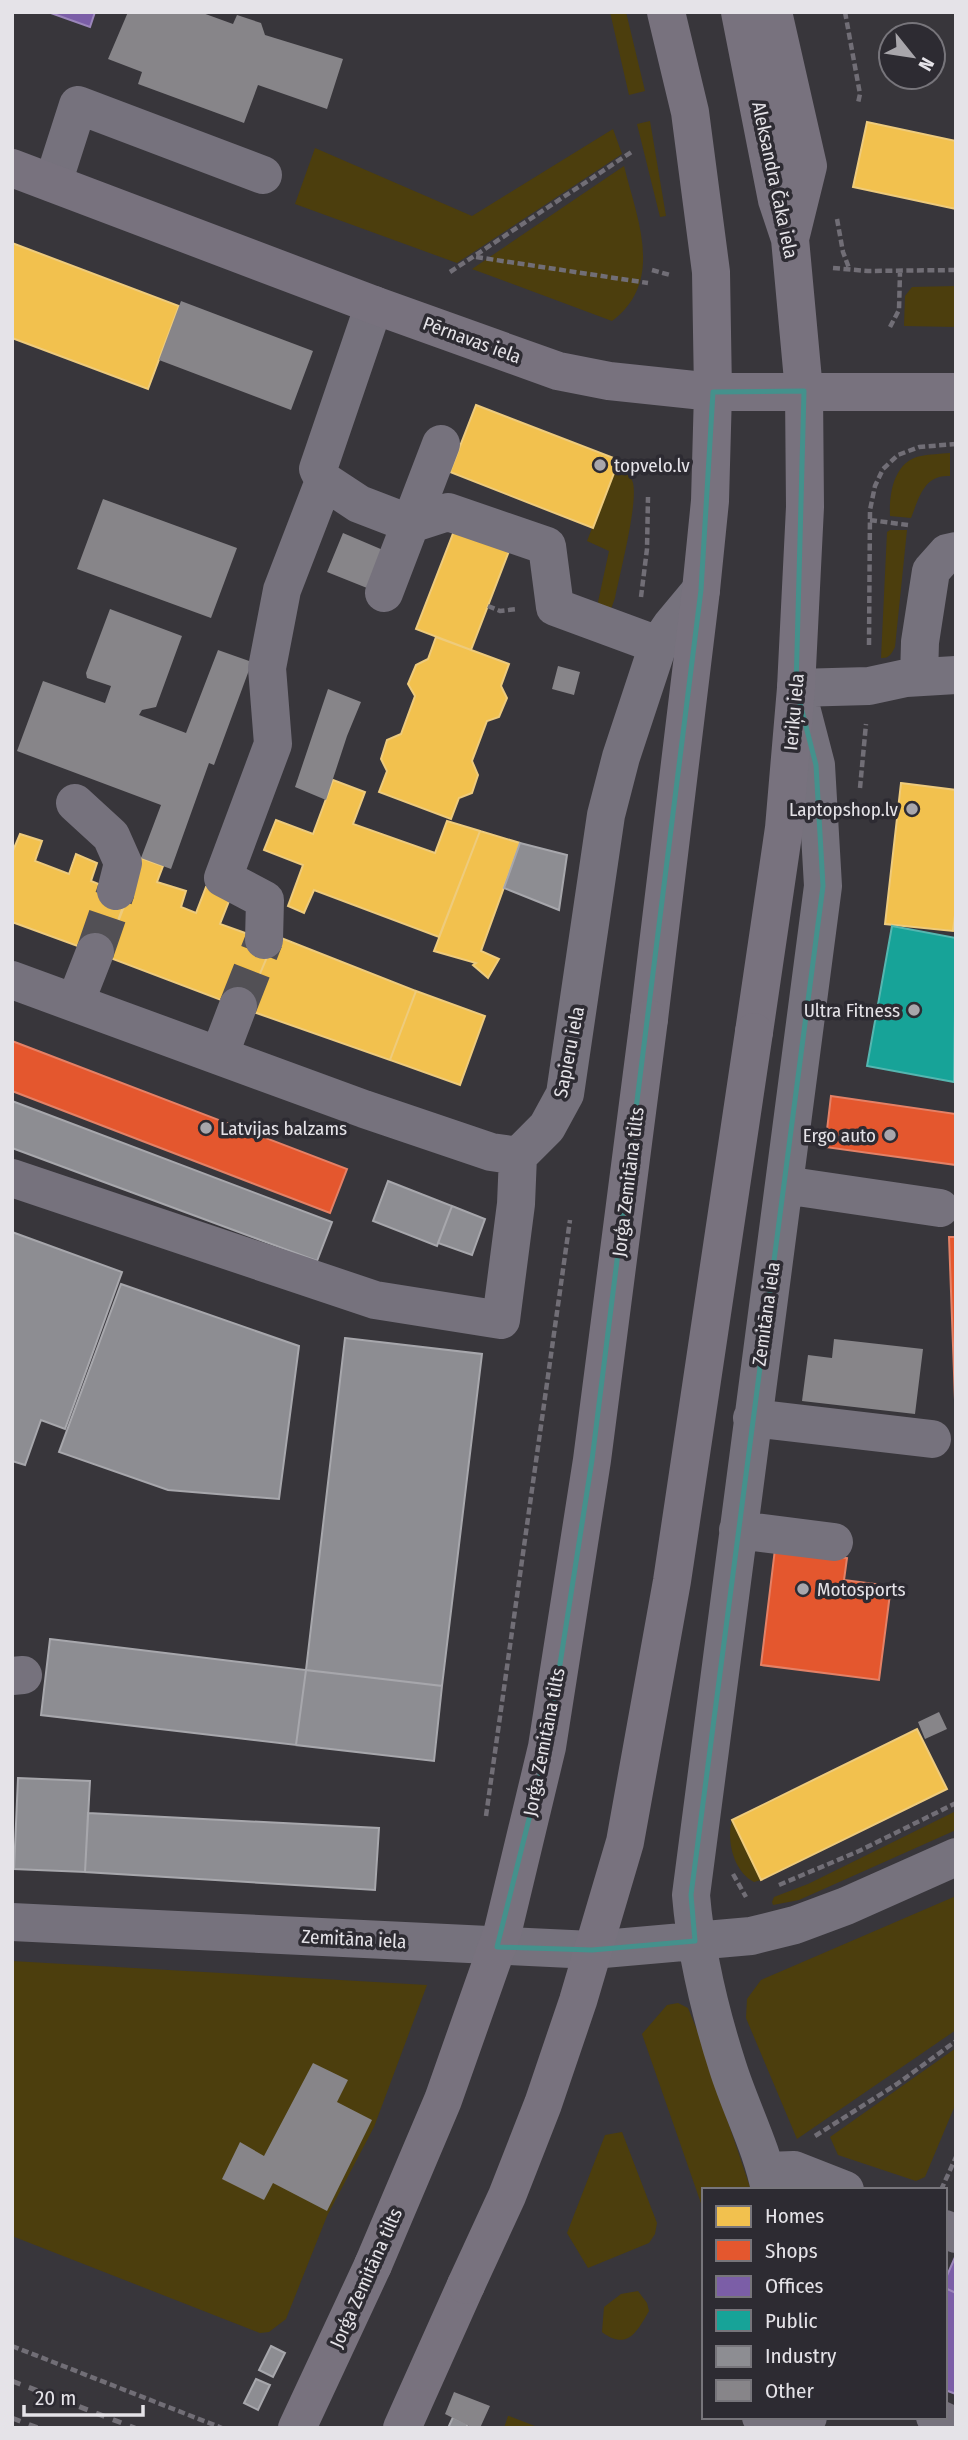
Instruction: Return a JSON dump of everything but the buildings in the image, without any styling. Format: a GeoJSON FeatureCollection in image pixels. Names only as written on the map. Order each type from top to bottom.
{"type":"FeatureCollection","features":[{"type":"Feature","properties":{"kind":"main road"},"geometry":{"type":"LineString","coordinates":[[666,12],[690,112],[711,272],[713,391],[710,501],[701,590]]}},
{"type":"Feature","properties":{"kind":"main road","name":"Aleksandra Čaka iela"},"geometry":{"type":"LineString","coordinates":[[740,12],[777,200],[790,239],[804,391]]}},
{"type":"Feature","properties":{"kind":"main road"},"geometry":{"type":"LineString","coordinates":[[773,12],[808,166],[790,239]]}},
{"type":"Feature","properties":{"kind":"main road","name":"Pērnavas iela"},"geometry":{"type":"LineString","coordinates":[[12,168],[374,305],[558,371],[609,382],[713,391],[956,392]]}},
{"type":"Feature","properties":{"kind":"main road","name":"Ieriķu iela"},"geometry":{"type":"LineString","coordinates":[[402,2428],[507,2196],[543,2104],[578,2001],[625,1842],[672,1581],[784,828],[796,688],[805,507],[804,391]]}},
{"type":"Feature","properties":{"kind":"main road","name":"Jorģa Zemitāna tilts"},"geometry":{"type":"LineString","coordinates":[[297,2428],[411,2178],[452,2076],[503,1930],[547,1747],[592,1460],[701,590]]}},
{"type":"Feature","properties":{"kind":"street"},"geometry":{"type":"LineString","coordinates":[[53,183],[78,105],[263,175]]}},
{"type":"Feature","properties":{"kind":"street"},"geometry":{"type":"LineString","coordinates":[[374,305],[318,469],[324,481],[359,503],[411,524],[448,512],[547,546],[555,607],[658,645]]}},
{"type":"Feature","properties":{"kind":"street"},"geometry":{"type":"LineString","coordinates":[[384,593],[441,444]]}},
{"type":"Feature","properties":{"kind":"street"},"geometry":{"type":"LineString","coordinates":[[264,940],[265,900],[223,878],[273,744],[267,668],[282,590],[324,481]]}},
{"type":"Feature","properties":{"kind":"street"},"geometry":{"type":"LineString","coordinates":[[956,551],[947,553],[931,571],[920,642],[921,678],[906,704],[956,702]]}},
{"type":"Feature","properties":{"kind":"street","name":"Sapieru iela"},"geometry":{"type":"LineString","coordinates":[[518,1156],[547,1127],[565,1094],[606,815],[633,716],[658,645],[701,590]]}},
{"type":"Feature","properties":{"kind":"street"},"geometry":{"type":"LineString","coordinates":[[796,688],[869,686],[921,678]]}},
{"type":"Feature","properties":{"kind":"street","name":"Zemitāna iela"},"geometry":{"type":"LineString","coordinates":[[695,1941],[691,1895],[822,886],[816,765],[796,688]]}},
{"type":"Feature","properties":{"kind":"street"},"geometry":{"type":"LineString","coordinates":[[75,803],[111,836],[122,863],[116,891]]}},
{"type":"Feature","properties":{"kind":"street"},"geometry":{"type":"LineString","coordinates":[[75,1003],[94,952]]}},
{"type":"Feature","properties":{"kind":"street"},"geometry":{"type":"LineString","coordinates":[[12,980],[491,1152],[518,1156],[516,1204],[501,1320],[374,1300],[12,1178]]}},
{"type":"Feature","properties":{"kind":"street"},"geometry":{"type":"LineString","coordinates":[[219,1056],[238,1006]]}},
{"type":"Feature","properties":{"kind":"street"},"geometry":{"type":"LineString","coordinates":[[784,1185],[940,1208]]}},
{"type":"Feature","properties":{"kind":"street"},"geometry":{"type":"LineString","coordinates":[[752,1418],[932,1439]]}},
{"type":"Feature","properties":{"kind":"street"},"geometry":{"type":"LineString","coordinates":[[738,1530],[834,1542]]}},
{"type":"Feature","properties":{"kind":"street","name":"Zemitāna iela"},"geometry":{"type":"LineString","coordinates":[[12,1922],[592,1950],[751,1936],[795,1925],[846,1906],[956,1857]]}},
{"type":"Feature","properties":{"kind":"street"},"geometry":{"type":"LineString","coordinates":[[695,1941],[710,2007],[768,2180],[794,2170],[840,2188]]}},
{"type":"Feature","properties":{"kind":"street"},"geometry":{"type":"LineString","coordinates":[[766,2419],[780,2425],[800,2424],[806,2419]]}},
{"type":"Feature","properties":{"kind":"street"},"geometry":{"type":"LineString","coordinates":[[939,2419],[956,2427]]}},
{"type":"Feature","properties":{"kind":"path"},"geometry":{"type":"LineString","coordinates":[[845,12],[860,94],[858,103]]}},
{"type":"Feature","properties":{"kind":"path"},"geometry":{"type":"LineString","coordinates":[[450,272],[633,151]]}},
{"type":"Feature","properties":{"kind":"path"},"geometry":{"type":"LineString","coordinates":[[475,257],[649,283]]}},
{"type":"Feature","properties":{"kind":"path"},"geometry":{"type":"LineString","coordinates":[[833,268],[900,272],[956,270]]}},
{"type":"Feature","properties":{"kind":"path"},"geometry":{"type":"LineString","coordinates":[[652,270],[670,275]]}},
{"type":"Feature","properties":{"kind":"path"},"geometry":{"type":"LineString","coordinates":[[890,327],[899,310],[900,272]]}},
{"type":"Feature","properties":{"kind":"path"},"geometry":{"type":"LineString","coordinates":[[869,645],[870,510],[875,486],[883,469],[898,455],[919,447],[956,444]]}},
{"type":"Feature","properties":{"kind":"path"},"geometry":{"type":"LineString","coordinates":[[870,520],[908,525]]}},
{"type":"Feature","properties":{"kind":"path"},"geometry":{"type":"LineString","coordinates":[[486,1822],[570,1220]]}},
{"type":"Feature","properties":{"kind":"path"},"geometry":{"type":"LineString","coordinates":[[776,1886],[859,1851],[956,1803]]}},
{"type":"Feature","properties":{"kind":"path"},"geometry":{"type":"LineString","coordinates":[[691,1895],[755,1893]]}},
{"type":"Feature","properties":{"kind":"path"},"geometry":{"type":"LineString","coordinates":[[811,2138],[897,2084],[956,2041]]}},
{"type":"Feature","properties":{"kind":"path"},"geometry":{"type":"LineString","coordinates":[[942,2188],[956,2157]]}},
{"type":"Feature","properties":{"kind":"path"},"geometry":{"type":"LineString","coordinates":[[12,2346],[222,2428]]}},
{"type":"Feature","properties":{"kind":"highlighted area"},"geometry":{"type":"Polygon","coordinates":[[[804,391],[796,688],[816,765],[823,886],[691,1895],[695,1941],[592,1950],[497,1947],[547,1747],[592,1460],[701,590],[713,392],[804,391]]]}},
{"type":"Feature","properties":{"kind":"shaded area"},"geometry":{"type":"Polygon","coordinates":[[[610,12],[626,12],[645,91],[629,95],[610,12]]]}},
{"type":"Feature","properties":{"kind":"shaded area"},"geometry":{"type":"Polygon","coordinates":[[[650,121],[666,216],[660,217],[637,124],[650,121]]]}},
{"type":"Feature","properties":{"kind":"shaded area"},"geometry":{"type":"Polygon","coordinates":[[[613,129],[622,154],[457,263],[295,204],[315,148],[472,216],[613,129]]]}},
{"type":"Feature","properties":{"kind":"shaded area"},"geometry":{"type":"Polygon","coordinates":[[[624,166],[640,228],[643,268],[638,287],[628,305],[612,321],[472,269],[624,166]]]}},
{"type":"Feature","properties":{"kind":"shaded area"},"geometry":{"type":"Polygon","coordinates":[[[956,286],[956,327],[904,326],[905,296],[912,287],[956,286]]]}},
{"type":"Feature","properties":{"kind":"shaded area"},"geometry":{"type":"Polygon","coordinates":[[[950,453],[950,476],[941,476],[928,483],[911,518],[890,516],[892,488],[905,464],[921,456],[950,453]]]}},
{"type":"Feature","properties":{"kind":"shaded area"},"geometry":{"type":"Polygon","coordinates":[[[619,460],[628,470],[633,483],[633,506],[615,598],[611,609],[606,610],[598,602],[609,551],[587,541],[619,460]]]}},
{"type":"Feature","properties":{"kind":"shaded area"},"geometry":{"type":"Polygon","coordinates":[[[907,530],[895,647],[888,657],[881,658],[887,532],[907,530]]]}},
{"type":"Feature","properties":{"kind":"shaded area"},"geometry":{"type":"Polygon","coordinates":[[[956,1811],[956,1830],[799,1900],[773,1905],[774,1897],[808,1884],[956,1811]]]}},
{"type":"Feature","properties":{"kind":"shaded area"},"geometry":{"type":"Polygon","coordinates":[[[732,1820],[761,1880],[754,1882],[737,1864],[731,1846],[732,1820]]]}},
{"type":"Feature","properties":{"kind":"shaded area"},"geometry":{"type":"Polygon","coordinates":[[[956,1896],[956,2030],[797,2139],[746,2018],[747,1999],[761,1980],[956,1896]]]}},
{"type":"Feature","properties":{"kind":"shaded area"},"geometry":{"type":"Polygon","coordinates":[[[12,1961],[427,1985],[374,2127],[327,2216],[286,2319],[269,2332],[260,2333],[12,2236],[12,1961]]]}},
{"type":"Feature","properties":{"kind":"shaded area"},"geometry":{"type":"Polygon","coordinates":[[[678,2003],[688,2008],[750,2188],[702,2188],[702,2206],[642,2034],[667,2005],[678,2003]]]}},
{"type":"Feature","properties":{"kind":"shaded area"},"geometry":{"type":"Polygon","coordinates":[[[956,2048],[956,2103],[925,2177],[916,2181],[838,2155],[830,2137],[956,2048]]]}},
{"type":"Feature","properties":{"kind":"shaded area"},"geometry":{"type":"Polygon","coordinates":[[[622,2132],[657,2223],[655,2234],[649,2243],[588,2268],[567,2233],[605,2135],[622,2132]]]}},
{"type":"Feature","properties":{"kind":"shaded area"},"geometry":{"type":"Polygon","coordinates":[[[638,2291],[647,2303],[649,2311],[635,2332],[618,2340],[602,2332],[604,2307],[621,2294],[638,2291]]]}},
{"type":"Feature","properties":{"kind":"shaded area"},"geometry":{"type":"Polygon","coordinates":[[[509,2416],[540,2428],[504,2428],[509,2416]]]}},
{"type":"Feature","properties":{"kind":"tunnel"},"geometry":{"type":"LineString","coordinates":[[95,952],[116,891]]}},
{"type":"Feature","properties":{"kind":"tunnel"},"geometry":{"type":"LineString","coordinates":[[238,1006],[264,940]]}},
{"type":"Feature","properties":{"kind":"railway"},"geometry":{"type":"LineString","coordinates":[[12,2381],[135,2428]]}},
{"type":"Feature","properties":{"kind":"railway"},"geometry":{"type":"LineString","coordinates":[[12,2418],[38,2428]]}},
{"type":"Feature","properties":{"kind":"place","name":"topvelo.lv"},"geometry":{"type":"Point","coordinates":[600,465]}},
{"type":"Feature","properties":{"kind":"place","name":"Laptopshop.lv"},"geometry":{"type":"Point","coordinates":[912,809]}},
{"type":"Feature","properties":{"kind":"place","name":"Ultra Fitness"},"geometry":{"type":"Point","coordinates":[914,1010]}},
{"type":"Feature","properties":{"kind":"place","name":"Latvijas balzams"},"geometry":{"type":"Point","coordinates":[206,1128]}},
{"type":"Feature","properties":{"kind":"place","name":"Ergo auto"},"geometry":{"type":"Point","coordinates":[890,1135]}},
{"type":"Feature","properties":{"kind":"place","name":"Motosports"},"geometry":{"type":"Point","coordinates":[803,1589]}}]}
